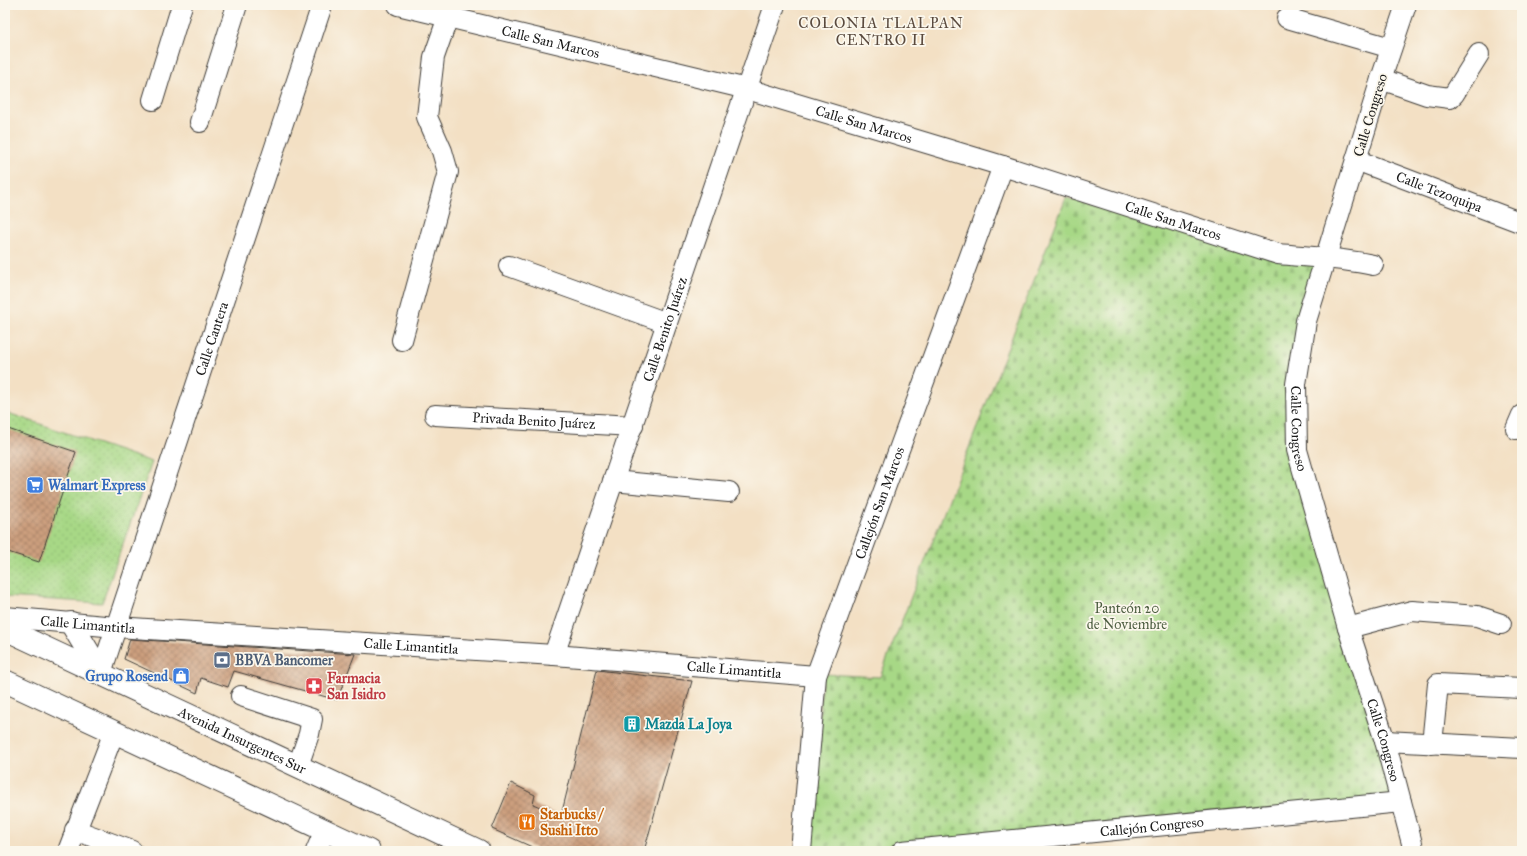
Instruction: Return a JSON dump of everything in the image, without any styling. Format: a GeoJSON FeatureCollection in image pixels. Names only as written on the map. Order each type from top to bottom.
{"type":"FeatureCollection","features":[{"type":"Feature","properties":{"kind":"main road"},"geometry":{"type":"LineString","coordinates":[[71,623],[101,673]]}},
{"type":"Feature","properties":{"kind":"main road","name":"Avenida Insurgentes Sur"},"geometry":{"type":"LineString","coordinates":[[5,629],[478,851]]}},
{"type":"Feature","properties":{"kind":"main road"},"geometry":{"type":"LineString","coordinates":[[5,681],[369,851]]}},
{"type":"Feature","properties":{"kind":"street"},"geometry":{"type":"LineString","coordinates":[[153,100],[182,5]]}},
{"type":"Feature","properties":{"kind":"street"},"geometry":{"type":"LineString","coordinates":[[200,122],[237,5]]}},
{"type":"Feature","properties":{"kind":"street","name":"Calle Cantera"},"geometry":{"type":"LineString","coordinates":[[101,673],[322,5]]}},
{"type":"Feature","properties":{"kind":"street","name":"Calle San Marcos"},"geometry":{"type":"LineString","coordinates":[[398,5],[461,14],[747,89],[1003,166],[1278,254],[1326,259],[1348,259],[1373,265]]}},
{"type":"Feature","properties":{"kind":"street","name":"Calle Benito Juárez"},"geometry":{"type":"LineString","coordinates":[[554,655],[775,5]]}},
{"type":"Feature","properties":{"kind":"street","name":"Calle Congreso"},"geometry":{"type":"LineString","coordinates":[[1406,5],[1381,79],[1306,321],[1296,384],[1297,450],[1348,628],[1385,741],[1414,851]]}},
{"type":"Feature","properties":{"kind":"street"},"geometry":{"type":"LineString","coordinates":[[402,340],[448,172],[442,151],[427,117],[434,56],[461,14]]}},
{"type":"Feature","properties":{"kind":"street"},"geometry":{"type":"LineString","coordinates":[[1287,18],[1391,48]]}},
{"type":"Feature","properties":{"kind":"street"},"geometry":{"type":"LineString","coordinates":[[1381,79],[1427,95],[1450,98],[1479,54]]}},
{"type":"Feature","properties":{"kind":"street","name":"Calle Tezoquipa"},"geometry":{"type":"LineString","coordinates":[[1356,160],[1522,223]]}},
{"type":"Feature","properties":{"kind":"street","name":"Callejón San Marcos"},"geometry":{"type":"LineString","coordinates":[[802,851],[816,676],[1003,166]]}},
{"type":"Feature","properties":{"kind":"street"},"geometry":{"type":"LineString","coordinates":[[509,266],[667,323]]}},
{"type":"Feature","properties":{"kind":"street","name":"Privada Benito Juárez"},"geometry":{"type":"LineString","coordinates":[[435,415],[633,426]]}},
{"type":"Feature","properties":{"kind":"street"},"geometry":{"type":"LineString","coordinates":[[613,481],[729,492]]}},
{"type":"Feature","properties":{"kind":"street"},"geometry":{"type":"LineString","coordinates":[[1348,628],[1412,611],[1477,616],[1501,624]]}},
{"type":"Feature","properties":{"kind":"street","name":"Calle Limantitla"},"geometry":{"type":"LineString","coordinates":[[5,617],[116,627],[554,655],[816,676]]}},
{"type":"Feature","properties":{"kind":"street"},"geometry":{"type":"LineString","coordinates":[[1432,744],[1438,684],[1522,688]]}},
{"type":"Feature","properties":{"kind":"street"},"geometry":{"type":"LineString","coordinates":[[241,696],[312,719],[309,734],[298,766]]}},
{"type":"Feature","properties":{"kind":"street"},"geometry":{"type":"LineString","coordinates":[[68,851],[114,732]]}},
{"type":"Feature","properties":{"kind":"street"},"geometry":{"type":"LineString","coordinates":[[1385,741],[1522,748]]}},
{"type":"Feature","properties":{"kind":"street","name":"Callejón Congreso"},"geometry":{"type":"LineString","coordinates":[[902,851],[1401,802]]}},
{"type":"Feature","properties":{"kind":"street"},"geometry":{"type":"LineString","coordinates":[[75,830],[132,851]]}},
{"type":"Feature","properties":{"kind":"street"},"geometry":{"type":"LineString","coordinates":[[316,851],[325,830]]}},
{"type":"Feature","properties":{"kind":"green space","name":"Panteón 20 de Noviembre"},"geometry":{"type":"Polygon","coordinates":[[[1066,198],[1324,264],[1305,325],[1296,451],[1398,798],[858,851],[808,851],[823,674],[880,677],[1066,198]]]}},
{"type":"Feature","properties":{"kind":"green space"},"geometry":{"type":"Polygon","coordinates":[[[5,412],[152,462],[102,603],[5,597],[5,412]]]}},
{"type":"Feature","properties":{"kind":"building","name":"Walmart Express"},"geometry":{"type":"Polygon","coordinates":[[[5,428],[76,452],[39,562],[5,551],[5,428]]]}},
{"type":"Feature","properties":{"kind":"building"},"geometry":{"type":"Polygon","coordinates":[[[130,639],[355,654],[337,700],[234,671],[228,687],[201,678],[197,693],[124,659],[130,639]]]}},
{"type":"Feature","properties":{"kind":"building","name":"Mazda La Joya"},"geometry":{"type":"Polygon","coordinates":[[[597,670],[692,681],[644,851],[541,851],[492,829],[511,783],[535,795],[533,804],[561,816],[597,670]]]}},
{"type":"Feature","properties":{"kind":"place","name":"Walmart Express"},"geometry":{"type":"Point","coordinates":[35,485]}},
{"type":"Feature","properties":{"kind":"place","name":"BBVA Bancomer"},"geometry":{"type":"Point","coordinates":[222,660]}},
{"type":"Feature","properties":{"kind":"place","name":"Grupo Rosend"},"geometry":{"type":"Point","coordinates":[181,676]}},
{"type":"Feature","properties":{"kind":"place","name":"Farmacia San Isidro"},"geometry":{"type":"Point","coordinates":[314,686]}},
{"type":"Feature","properties":{"kind":"place","name":"Mazda La Joya"},"geometry":{"type":"Point","coordinates":[632,724]}},
{"type":"Feature","properties":{"kind":"place","name":"Starbucks / Sushi Itto"},"geometry":{"type":"Point","coordinates":[527,822]}},
{"type":"Feature","properties":{"kind":"district","name":"COLONIA TLALPAN CENTRO II"},"geometry":{"type":"Point","coordinates":[881,32]}}]}
